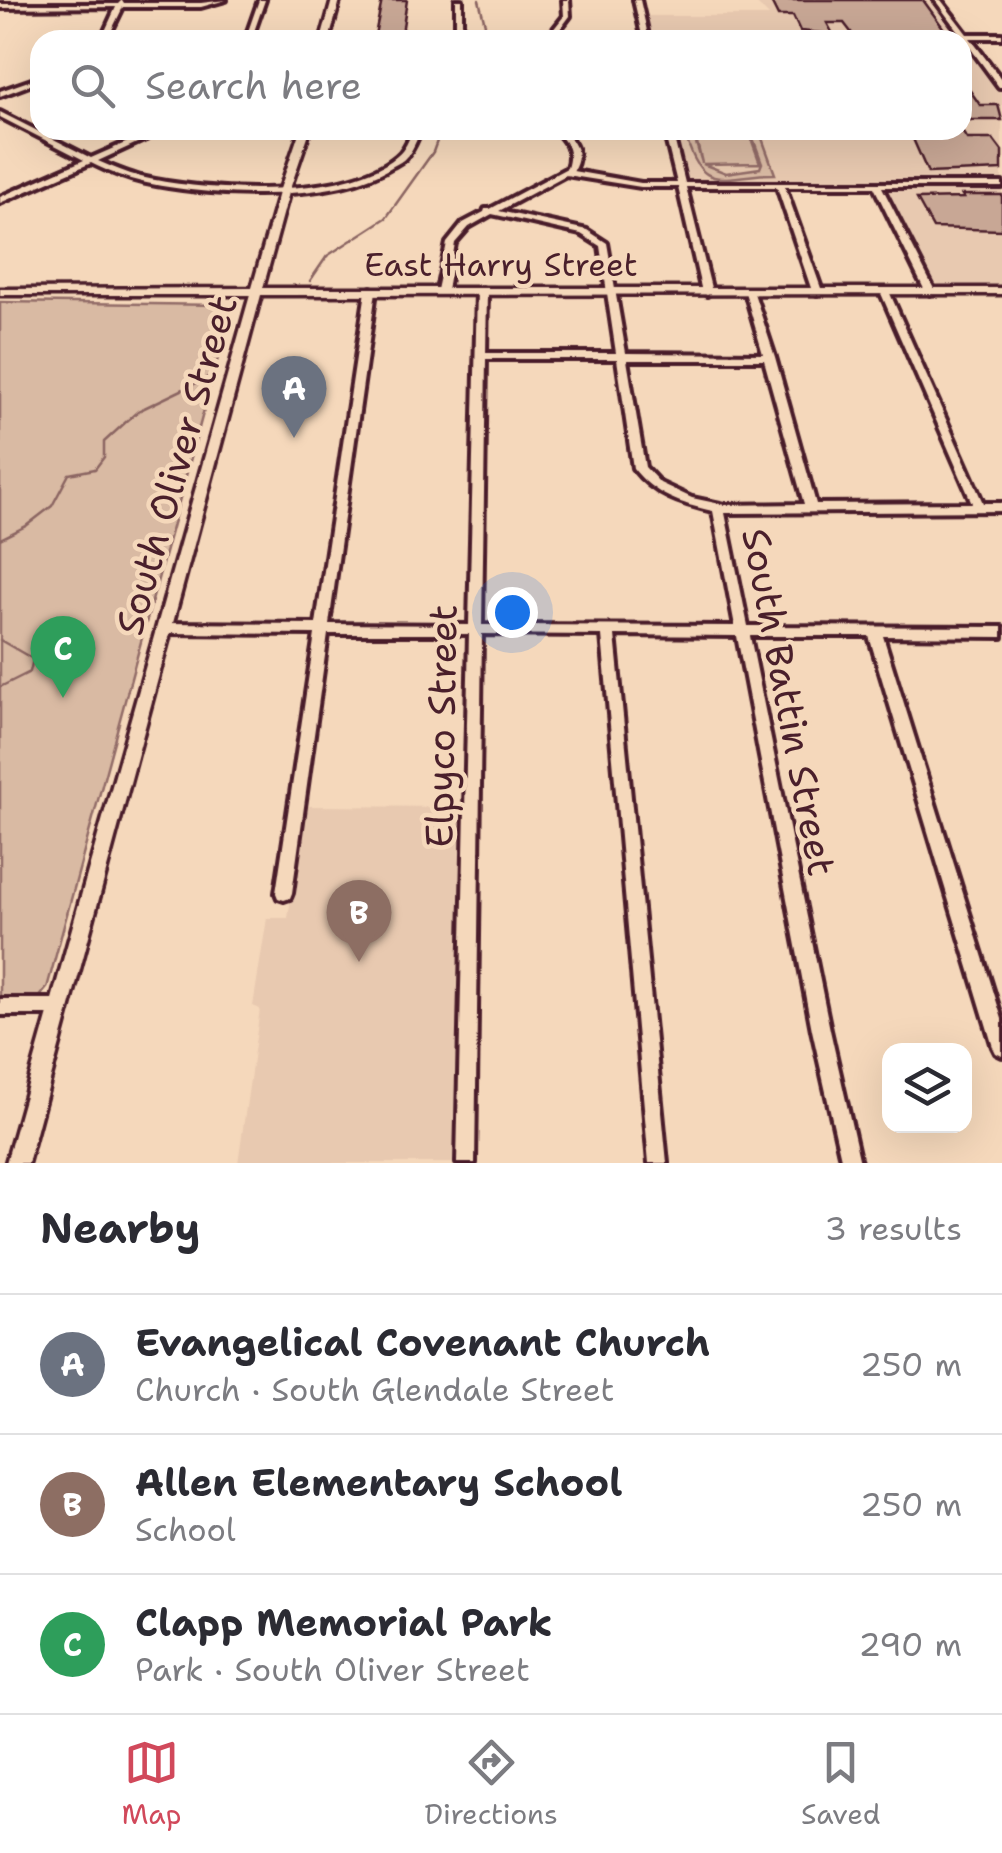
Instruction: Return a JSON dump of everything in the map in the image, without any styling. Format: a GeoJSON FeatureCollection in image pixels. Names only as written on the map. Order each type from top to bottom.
{"type":"FeatureCollection","features":[{"type":"Feature","properties":{"kind":"main road"},"geometry":{"type":"LineString","coordinates":[[328,30],[336,0]]}},
{"type":"Feature","properties":{"kind":"main road","name":"South Oliver Street"},"geometry":{"type":"LineString","coordinates":[[285,189],[282,182],[293,140]]}},
{"type":"Feature","properties":{"kind":"main road","name":"South Oliver Street"},"geometry":{"type":"LineString","coordinates":[[17,1163],[302,140]]}},
{"type":"Feature","properties":{"kind":"main road","name":"East Harry Street"},"geometry":{"type":"LineString","coordinates":[[0,292],[1002,291]]}},
{"type":"Feature","properties":{"kind":"street"},"geometry":{"type":"LineString","coordinates":[[0,6],[200,5],[223,0]]}},
{"type":"Feature","properties":{"kind":"street"},"geometry":{"type":"LineString","coordinates":[[252,30],[262,0]]}},
{"type":"Feature","properties":{"kind":"street"},"geometry":{"type":"LineString","coordinates":[[458,0],[459,30]]}},
{"type":"Feature","properties":{"kind":"street"},"geometry":{"type":"LineString","coordinates":[[556,30],[567,16],[566,0]]}},
{"type":"Feature","properties":{"kind":"street"},"geometry":{"type":"LineString","coordinates":[[638,0],[644,30]]}},
{"type":"Feature","properties":{"kind":"street"},"geometry":{"type":"LineString","coordinates":[[938,0],[960,30]]}},
{"type":"Feature","properties":{"kind":"street"},"geometry":{"type":"LineString","coordinates":[[109,30],[121,3]]}},
{"type":"Feature","properties":{"kind":"street"},"geometry":{"type":"LineString","coordinates":[[972,36],[1002,36]]}},
{"type":"Feature","properties":{"kind":"street"},"geometry":{"type":"LineString","coordinates":[[972,45],[1002,84]]}},
{"type":"Feature","properties":{"kind":"street"},"geometry":{"type":"LineString","coordinates":[[0,94],[30,83]]}},
{"type":"Feature","properties":{"kind":"street"},"geometry":{"type":"LineString","coordinates":[[0,114],[30,129]]}},
{"type":"Feature","properties":{"kind":"street"},"geometry":{"type":"LineString","coordinates":[[53,140],[130,176],[171,184],[285,189],[329,186],[380,173],[404,156],[414,140]]}},
{"type":"Feature","properties":{"kind":"street"},"geometry":{"type":"LineString","coordinates":[[0,200],[139,140]]}},
{"type":"Feature","properties":{"kind":"street"},"geometry":{"type":"LineString","coordinates":[[568,174],[576,156],[570,140]]}},
{"type":"Feature","properties":{"kind":"street"},"geometry":{"type":"LineString","coordinates":[[671,140],[707,292]]}},
{"type":"Feature","properties":{"kind":"street"},"geometry":{"type":"LineString","coordinates":[[442,290],[456,235],[488,212],[568,174],[603,182],[682,185],[1002,185]]}},
{"type":"Feature","properties":{"kind":"street"},"geometry":{"type":"LineString","coordinates":[[780,185],[818,292]]}},
{"type":"Feature","properties":{"kind":"street"},"geometry":{"type":"LineString","coordinates":[[877,185],[930,291]]}},
{"type":"Feature","properties":{"kind":"street","name":"South Battin Street"},"geometry":{"type":"LineString","coordinates":[[488,212],[595,237],[604,245],[639,468],[650,483],[675,496],[718,508],[851,1163]]}},
{"type":"Feature","properties":{"kind":"street","name":"Elpyco Street"},"geometry":{"type":"LineString","coordinates":[[466,1163],[482,290]]}},
{"type":"Feature","properties":{"kind":"street"},"geometry":{"type":"LineString","coordinates":[[284,893],[370,291]]}},
{"type":"Feature","properties":{"kind":"street"},"geometry":{"type":"LineString","coordinates":[[750,292],[812,507]]}},
{"type":"Feature","properties":{"kind":"street"},"geometry":{"type":"LineString","coordinates":[[885,292],[978,507]]}},
{"type":"Feature","properties":{"kind":"street"},"geometry":{"type":"LineString","coordinates":[[480,356],[770,357]]}},
{"type":"Feature","properties":{"kind":"street"},"geometry":{"type":"LineString","coordinates":[[718,508],[1002,507]]}},
{"type":"Feature","properties":{"kind":"street"},"geometry":{"type":"LineString","coordinates":[[164,628],[1002,632]]}},
{"type":"Feature","properties":{"kind":"street"},"geometry":{"type":"LineString","coordinates":[[608,632],[658,1163]]}},
{"type":"Feature","properties":{"kind":"street"},"geometry":{"type":"LineString","coordinates":[[876,633],[1002,1046]]}},
{"type":"Feature","properties":{"kind":"street"},"geometry":{"type":"LineString","coordinates":[[0,1007],[60,1007]]}},
{"type":"Feature","properties":{"kind":"shaded area"},"geometry":{"type":"Polygon","coordinates":[[[753,0],[933,0],[955,30],[649,30],[646,16],[769,16],[753,0]]]}},
{"type":"Feature","properties":{"kind":"shaded area"},"geometry":{"type":"Polygon","coordinates":[[[972,53],[1002,93],[1002,183],[684,181],[674,140],[972,140],[972,53]]]}},
{"type":"Feature","properties":{"kind":"shaded area"},"geometry":{"type":"Polygon","coordinates":[[[687,140],[695,140],[702,163],[696,140],[752,140],[760,163],[703,164],[726,173],[760,168],[762,163],[754,140],[763,140],[775,174],[716,178],[698,166],[687,140]]]}},
{"type":"Feature","properties":{"kind":"shaded area"},"geometry":{"type":"Polygon","coordinates":[[[1002,187],[1002,286],[941,285],[928,280],[883,189],[1002,187]]]}},
{"type":"Feature","properties":{"kind":"shaded area"},"geometry":{"type":"Polygon","coordinates":[[[0,302],[223,305],[231,310],[47,988],[37,1000],[0,1000],[0,302]]]}},
{"type":"Feature","properties":{"kind":"shaded area"},"geometry":{"type":"Polygon","coordinates":[[[304,806],[462,807],[454,1163],[238,1163],[260,1009],[253,1006],[267,918],[288,918],[304,806]]]}},
{"type":"Feature","properties":{"kind":"building"},"geometry":{"type":"Polygon","coordinates":[[[382,0],[407,0],[402,30],[376,30],[382,0]]]}},
{"type":"Feature","properties":{"kind":"building"},"geometry":{"type":"Polygon","coordinates":[[[770,0],[923,0],[945,30],[849,30],[844,23],[827,23],[831,30],[800,30],[793,16],[778,16],[770,0]]]}},
{"type":"Feature","properties":{"kind":"building"},"geometry":{"type":"Polygon","coordinates":[[[972,93],[980,105],[998,105],[1002,120],[972,120],[972,93]]]}},
{"type":"Feature","properties":{"kind":"building"},"geometry":{"type":"Polygon","coordinates":[[[993,139],[1002,151],[1002,170],[928,173],[914,140],[993,139]]]}},
{"type":"Feature","properties":{"kind":"building"},"geometry":{"type":"Polygon","coordinates":[[[962,195],[1002,195],[1002,230],[933,228],[917,199],[964,198],[962,195]]]}},
{"type":"Feature","properties":{"kind":"waterway"},"geometry":{"type":"LineString","coordinates":[[479,0],[485,24],[482,30]]}},
{"type":"Feature","properties":{"kind":"waterway"},"geometry":{"type":"LineString","coordinates":[[310,281],[327,256],[386,218],[437,140]]}},
{"type":"Feature","properties":{"kind":"waterway"},"geometry":{"type":"LineString","coordinates":[[0,539],[52,506],[69,474],[95,469],[104,457],[104,442],[138,411],[217,373]]}},
{"type":"Feature","properties":{"kind":"waterway"},"geometry":{"type":"LineString","coordinates":[[0,640],[33,659],[30,672],[0,687]]}},
{"type":"Feature","properties":{"kind":"place","name":"Evangelical Covenant Church"},"geometry":{"type":"Point","coordinates":[294,438]}},
{"type":"Feature","properties":{"kind":"place","name":"Clapp Memorial Park"},"geometry":{"type":"Point","coordinates":[63,698]}},
{"type":"Feature","properties":{"kind":"place","name":"Allen Elementary School"},"geometry":{"type":"Point","coordinates":[359,962]}}]}
